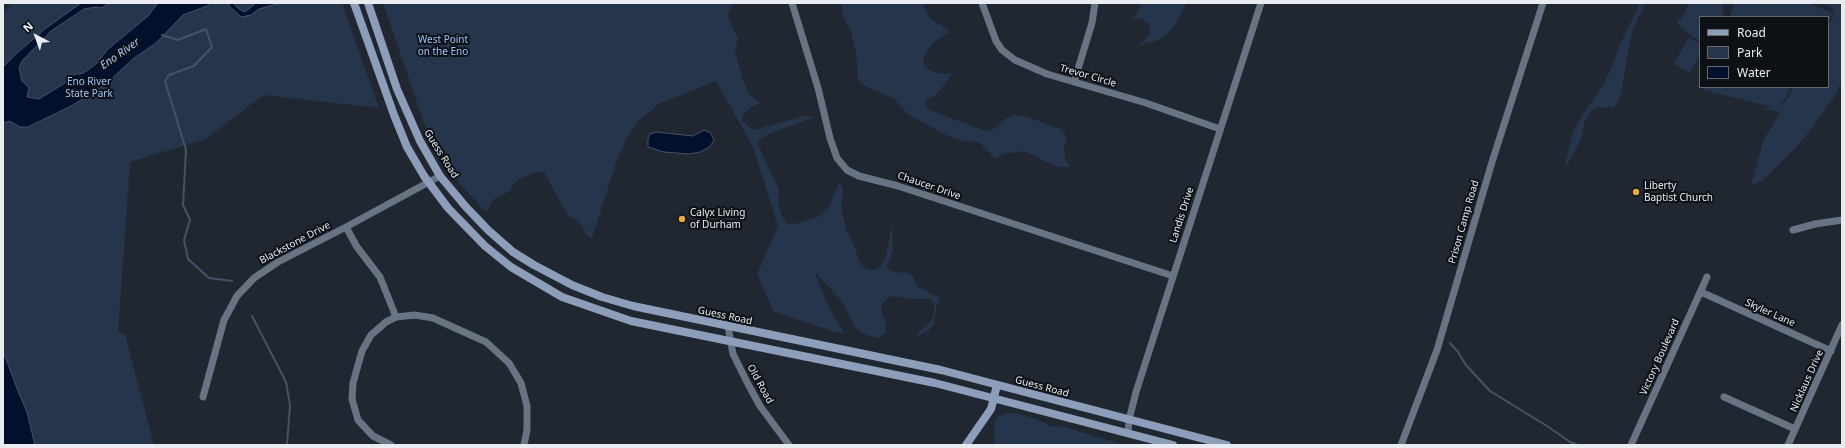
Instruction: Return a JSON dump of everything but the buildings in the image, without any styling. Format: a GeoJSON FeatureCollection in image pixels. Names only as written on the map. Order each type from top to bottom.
{"type":"FeatureCollection","features":[{"type":"Feature","properties":{"kind":"main road"},"geometry":{"type":"LineString","coordinates":[[354,3],[407,147],[429,183],[448,208],[485,246],[511,267],[562,297],[631,321],[893,374],[994,398],[1173,445]]}},
{"type":"Feature","properties":{"kind":"main road","name":"Guess Road"},"geometry":{"type":"LineString","coordinates":[[368,3],[406,110],[420,141],[440,176],[488,230],[513,252],[572,285],[602,297],[633,306],[921,366],[1227,445]]}},
{"type":"Feature","properties":{"kind":"main road"},"geometry":{"type":"LineString","coordinates":[[966,445],[991,409],[997,385]]}},
{"type":"Feature","properties":{"kind":"street","name":"Chaucer Drive"},"geometry":{"type":"LineString","coordinates":[[792,3],[818,88],[830,138],[837,158],[847,170],[859,176],[898,186],[1173,276]]}},
{"type":"Feature","properties":{"kind":"street","name":"Trevor Circle"},"geometry":{"type":"LineString","coordinates":[[982,3],[996,41],[1010,57],[1047,74],[1146,103],[1220,129]]}},
{"type":"Feature","properties":{"kind":"street"},"geometry":{"type":"LineString","coordinates":[[1074,82],[1092,23],[1095,3]]}},
{"type":"Feature","properties":{"kind":"street","name":"Landis Drive"},"geometry":{"type":"LineString","coordinates":[[1128,433],[1129,420],[1173,276],[1261,3]]}},
{"type":"Feature","properties":{"kind":"street","name":"Prison Camp Road"},"geometry":{"type":"LineString","coordinates":[[1401,445],[1437,350],[1492,162],[1543,3]]}},
{"type":"Feature","properties":{"kind":"street","name":"Blackstone Drive"},"geometry":{"type":"LineString","coordinates":[[202,397],[219,333],[230,308],[237,296],[265,270],[440,176]]}},
{"type":"Feature","properties":{"kind":"street"},"geometry":{"type":"LineString","coordinates":[[1793,230],[1815,224],[1842,220]]}},
{"type":"Feature","properties":{"kind":"street"},"geometry":{"type":"LineString","coordinates":[[346,227],[357,247],[380,278],[396,318]]}},
{"type":"Feature","properties":{"kind":"street","name":"Victory Boulevard"},"geometry":{"type":"LineString","coordinates":[[1631,445],[1707,278]]}},
{"type":"Feature","properties":{"kind":"street","name":"Skyler Lane"},"geometry":{"type":"LineString","coordinates":[[1701,292],[1831,351]]}},
{"type":"Feature","properties":{"kind":"street"},"geometry":{"type":"LineString","coordinates":[[390,445],[373,436],[364,428],[355,413],[352,392],[362,351],[366,343],[378,328],[396,318],[415,315],[433,318],[486,342],[500,354],[516,374],[525,395],[528,418],[524,445]]}},
{"type":"Feature","properties":{"kind":"street","name":"Nicklaus Drive"},"geometry":{"type":"LineString","coordinates":[[1788,445],[1842,325]]}},
{"type":"Feature","properties":{"kind":"street","name":"Old Road"},"geometry":{"type":"LineString","coordinates":[[728,326],[733,354],[760,406],[789,445]]}},
{"type":"Feature","properties":{"kind":"street"},"geometry":{"type":"LineString","coordinates":[[1724,397],[1795,429]]}},
{"type":"Feature","properties":{"kind":"green space","name":"Eno River State Park"},"geometry":{"type":"Polygon","coordinates":[[[13,3],[342,3],[379,108],[263,95],[206,139],[130,162],[118,332],[125,334],[154,445],[3,445],[3,13],[13,3]]]}},
{"type":"Feature","properties":{"kind":"green space","name":"West Point on the Eno"},"geometry":{"type":"Polygon","coordinates":[[[383,3],[734,3],[728,13],[729,20],[738,38],[735,52],[744,83],[756,101],[762,102],[751,107],[743,115],[742,121],[754,130],[803,116],[814,117],[767,135],[757,142],[779,190],[778,203],[782,217],[787,224],[797,224],[820,216],[828,208],[839,183],[842,187],[843,195],[841,208],[847,232],[853,243],[861,265],[867,269],[874,270],[881,266],[886,256],[892,223],[893,251],[887,266],[889,270],[894,272],[908,273],[913,277],[917,286],[940,298],[937,304],[934,324],[929,330],[917,337],[918,333],[932,320],[934,304],[931,299],[908,299],[894,296],[887,298],[882,304],[881,311],[885,320],[886,333],[879,338],[870,336],[859,331],[853,324],[843,303],[816,273],[818,282],[831,311],[844,333],[835,332],[774,312],[757,274],[778,226],[753,147],[716,81],[659,104],[640,119],[627,138],[617,160],[592,238],[586,235],[584,228],[578,221],[570,217],[565,211],[544,172],[537,172],[521,178],[514,183],[510,191],[494,199],[486,212],[459,183],[424,123],[383,3]]]}},
{"type":"Feature","properties":{"kind":"green space"},"geometry":{"type":"Polygon","coordinates":[[[842,3],[924,3],[924,8],[930,18],[950,31],[932,44],[924,57],[923,64],[929,70],[936,73],[953,73],[937,94],[925,101],[925,105],[932,111],[986,131],[996,128],[1005,119],[1015,115],[1027,117],[1061,129],[1067,137],[1064,148],[1065,158],[1070,167],[1060,167],[1046,162],[1025,151],[1003,154],[996,159],[979,142],[963,141],[948,136],[908,114],[894,99],[863,85],[858,79],[856,53],[851,30],[846,23],[842,12],[842,3]]]}},
{"type":"Feature","properties":{"kind":"green space"},"geometry":{"type":"Polygon","coordinates":[[[1142,3],[1185,3],[1185,7],[1174,26],[1164,37],[1150,43],[1140,45],[1149,34],[1150,25],[1142,19],[1132,19],[1138,12],[1142,3]]]}},
{"type":"Feature","properties":{"kind":"green space"},"geometry":{"type":"Polygon","coordinates":[[[1640,3],[1645,3],[1631,35],[1620,99],[1614,107],[1595,108],[1591,112],[1585,121],[1580,141],[1566,167],[1566,160],[1573,132],[1581,117],[1599,92],[1609,73],[1619,47],[1640,3]]]}},
{"type":"Feature","properties":{"kind":"green space"},"geometry":{"type":"Polygon","coordinates":[[[1689,3],[1723,3],[1723,16],[1699,16],[1699,40],[1691,36],[1680,27],[1677,21],[1682,18],[1689,3]]]}},
{"type":"Feature","properties":{"kind":"green space"},"geometry":{"type":"Polygon","coordinates":[[[1734,3],[1762,3],[1775,5],[1776,3],[1808,3],[1833,13],[1829,20],[1829,16],[1730,16],[1734,3]]]}},
{"type":"Feature","properties":{"kind":"green space"},"geometry":{"type":"Polygon","coordinates":[[[1822,3],[1842,3],[1842,78],[1837,93],[1802,141],[1762,181],[1751,185],[1764,139],[1780,113],[1775,110],[1762,109],[1772,107],[1703,90],[1704,88],[1790,88],[1780,107],[1793,88],[1829,88],[1829,24],[1835,14],[1833,9],[1822,3]]]}},
{"type":"Feature","properties":{"kind":"green space"},"geometry":{"type":"Polygon","coordinates":[[[1688,38],[1699,43],[1699,57],[1690,73],[1674,64],[1688,38]]]}},
{"type":"Feature","properties":{"kind":"green space"},"geometry":{"type":"Polygon","coordinates":[[[1007,413],[1015,413],[1037,419],[1050,426],[1064,427],[1124,445],[995,445],[994,422],[999,416],[1007,413]]]}},
{"type":"Feature","properties":{"kind":"water","name":"Eno River"},"geometry":{"type":"Polygon","coordinates":[[[81,3],[110,3],[101,8],[96,7],[84,9],[51,31],[22,61],[19,68],[22,81],[29,88],[27,97],[39,99],[65,83],[75,74],[81,74],[88,70],[97,63],[108,49],[148,16],[158,3],[211,3],[183,15],[156,43],[134,58],[106,84],[73,105],[28,127],[20,127],[10,121],[3,123],[3,67],[45,29],[81,3]]]}},
{"type":"Feature","properties":{"kind":"water"},"geometry":{"type":"Polygon","coordinates":[[[229,3],[233,3],[245,12],[256,3],[280,3],[259,9],[251,15],[241,17],[229,6],[229,3]]]}},
{"type":"Feature","properties":{"kind":"water"},"geometry":{"type":"Polygon","coordinates":[[[704,130],[711,133],[714,141],[708,148],[700,152],[689,154],[664,152],[648,147],[648,139],[650,134],[656,132],[693,136],[704,130]]]}},
{"type":"Feature","properties":{"kind":"water"},"geometry":{"type":"Polygon","coordinates":[[[3,351],[27,412],[35,445],[3,445],[3,351]]]}},
{"type":"Feature","properties":{"kind":"waterway"},"geometry":{"type":"LineString","coordinates":[[162,35],[178,40],[206,29],[212,47],[194,66],[169,75],[165,81],[186,150],[183,205],[190,220],[184,240],[188,259],[209,278],[232,281]]}},
{"type":"Feature","properties":{"kind":"waterway"},"geometry":{"type":"LineString","coordinates":[[252,316],[286,382],[290,405],[287,445]]}},
{"type":"Feature","properties":{"kind":"waterway"},"geometry":{"type":"LineString","coordinates":[[1450,343],[1466,365],[1490,391],[1570,442],[1578,445]]}},
{"type":"Feature","properties":{"kind":"place","name":"Liberty Baptist Church"},"geometry":{"type":"Point","coordinates":[1636,192]}},
{"type":"Feature","properties":{"kind":"place","name":"Calyx Living of Durham"},"geometry":{"type":"Point","coordinates":[682,219]}}]}
